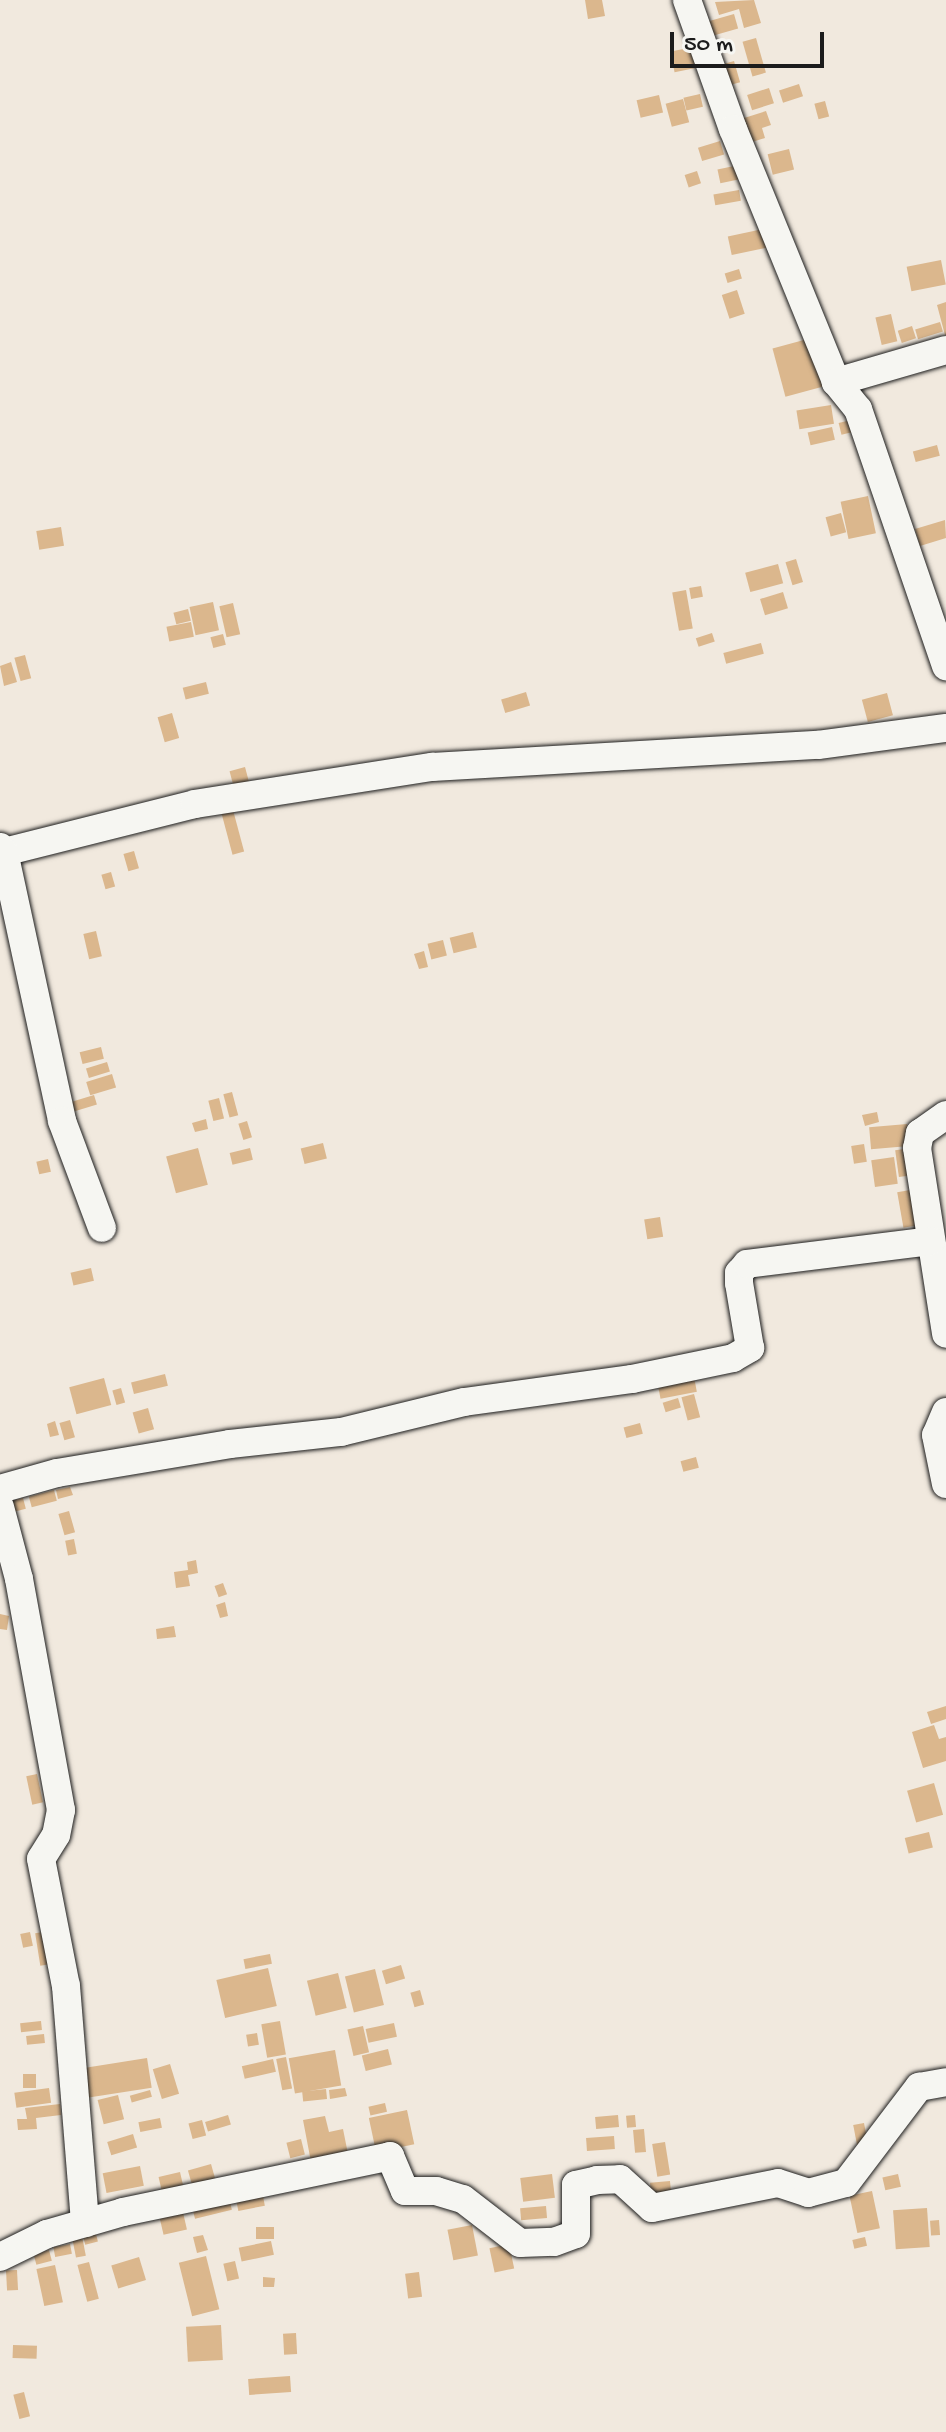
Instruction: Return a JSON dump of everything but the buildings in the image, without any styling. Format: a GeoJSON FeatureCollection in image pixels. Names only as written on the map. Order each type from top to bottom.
{"type":"FeatureCollection","features":[{"type":"Feature","properties":{"kind":"street"},"geometry":{"type":"LineString","coordinates":[[687,0],[733,129],[836,382],[858,409],[946,666]]}},
{"type":"Feature","properties":{"kind":"street"},"geometry":{"type":"LineString","coordinates":[[836,382],[946,350]]}},
{"type":"Feature","properties":{"kind":"street"},"geometry":{"type":"LineString","coordinates":[[102,1228],[62,1121],[2,850],[195,804],[432,767],[802,746],[946,728]]}},
{"type":"Feature","properties":{"kind":"street"},"geometry":{"type":"LineString","coordinates":[[946,1115],[924,1128],[917,1140],[946,1334]]}},
{"type":"Feature","properties":{"kind":"street"},"geometry":{"type":"LineString","coordinates":[[0,1489],[57,1473],[230,1444],[341,1432],[464,1402],[632,1379],[733,1358],[750,1348],[739,1283],[739,1273],[747,1264],[931,1241]]}},
{"type":"Feature","properties":{"kind":"street"},"geometry":{"type":"LineString","coordinates":[[946,1412],[936,1435],[946,1484]]}},
{"type":"Feature","properties":{"kind":"street"},"geometry":{"type":"LineString","coordinates":[[0,1507],[19,1579],[61,1810],[56,1835],[41,1859],[66,1986],[85,2223]]}},
{"type":"Feature","properties":{"kind":"street"},"geometry":{"type":"LineString","coordinates":[[0,2257],[11,2247],[85,2223],[390,2156],[405,2191],[436,2191],[463,2199],[520,2243],[554,2242],[576,2234],[576,2185],[597,2180],[620,2179],[652,2208],[778,2183],[808,2193],[846,2183],[919,2087],[946,2082]]}}]}
